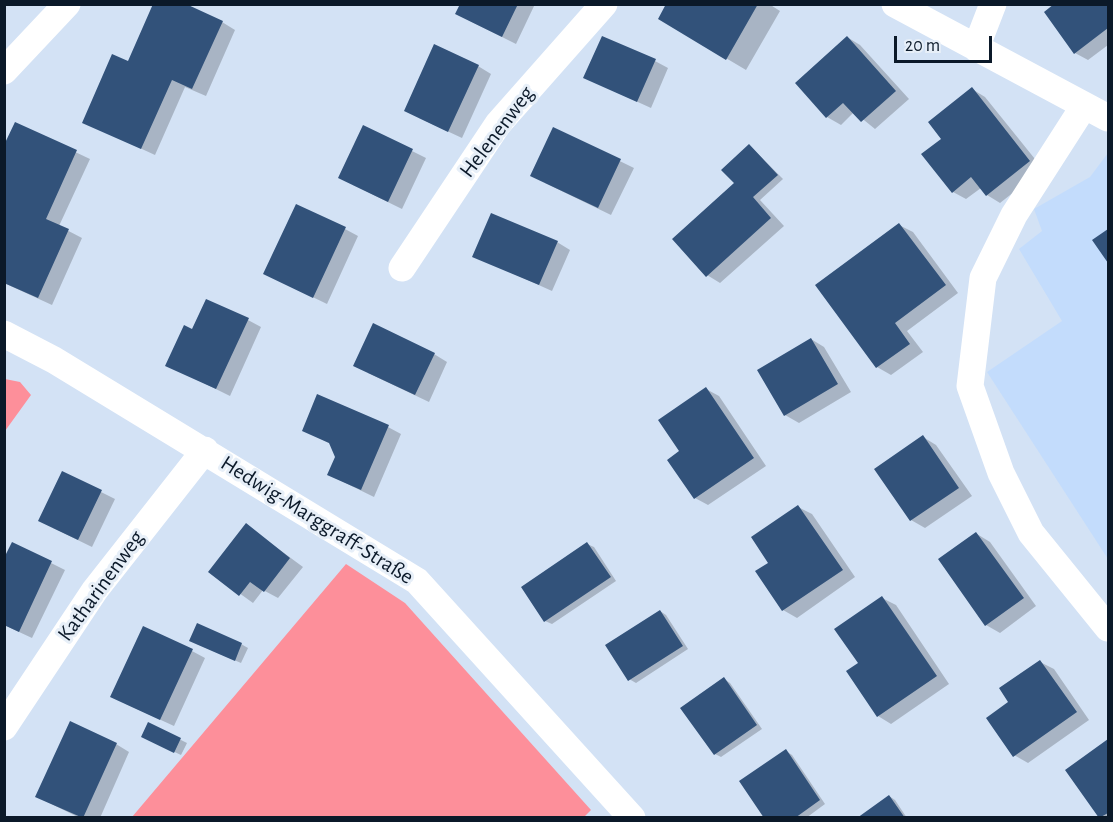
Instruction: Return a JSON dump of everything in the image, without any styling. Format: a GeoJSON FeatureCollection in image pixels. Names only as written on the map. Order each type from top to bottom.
{"type":"FeatureCollection","features":[{"type":"Feature","properties":{"kind":"street"},"geometry":{"type":"LineString","coordinates":[[4,71],[67,4]]}},
{"type":"Feature","properties":{"kind":"street","name":"Helenenweg"},"geometry":{"type":"LineString","coordinates":[[402,268],[498,124],[604,4]]}},
{"type":"Feature","properties":{"kind":"street"},"geometry":{"type":"LineString","coordinates":[[895,4],[1108,118]]}},
{"type":"Feature","properties":{"kind":"street"},"geometry":{"type":"LineString","coordinates":[[976,48],[993,4]]}},
{"type":"Feature","properties":{"kind":"street"},"geometry":{"type":"LineString","coordinates":[[1084,106],[1014,215],[983,278],[970,386],[1001,473],[1031,533],[1108,628]]}},
{"type":"Feature","properties":{"kind":"street","name":"Hedwig-Marggraff-Straße"},"geometry":{"type":"LineString","coordinates":[[4,334],[54,360],[205,450],[417,581],[632,818]]}},
{"type":"Feature","properties":{"kind":"street","name":"Katharinenweg"},"geometry":{"type":"LineString","coordinates":[[4,727],[95,590],[205,450]]}},
{"type":"Feature","properties":{"kind":"shaded area"},"geometry":{"type":"Polygon","coordinates":[[[1108,153],[1108,559],[987,372],[1062,321],[1019,249],[1042,231],[1034,209],[1090,177],[1108,153]]]}},
{"type":"Feature","properties":{"kind":"shaded area"},"geometry":{"type":"Polygon","coordinates":[[[5,379],[20,382],[31,395],[5,431],[5,379]]]}},
{"type":"Feature","properties":{"kind":"shaded area"},"geometry":{"type":"Polygon","coordinates":[[[346,564],[405,603],[591,810],[584,817],[132,817],[346,564]]]}},
{"type":"Feature","properties":{"kind":"building"},"geometry":{"type":"Polygon","coordinates":[[[153,4],[186,4],[223,21],[192,89],[172,80],[141,149],[82,123],[112,54],[128,61],[153,4]]]}},
{"type":"Feature","properties":{"kind":"building"},"geometry":{"type":"Polygon","coordinates":[[[460,4],[518,4],[502,37],[455,14],[460,4]]]}},
{"type":"Feature","properties":{"kind":"building"},"geometry":{"type":"Polygon","coordinates":[[[666,4],[758,4],[726,60],[658,19],[666,4]]]}},
{"type":"Feature","properties":{"kind":"building"},"geometry":{"type":"Polygon","coordinates":[[[1054,4],[1108,4],[1108,28],[1074,54],[1044,12],[1054,4]]]}},
{"type":"Feature","properties":{"kind":"building"},"geometry":{"type":"Polygon","coordinates":[[[602,36],[656,59],[637,102],[583,78],[602,36]]]}},
{"type":"Feature","properties":{"kind":"building"},"geometry":{"type":"Polygon","coordinates":[[[847,36],[896,91],[861,122],[843,103],[826,118],[795,83],[847,36]]]}},
{"type":"Feature","properties":{"kind":"building"},"geometry":{"type":"Polygon","coordinates":[[[434,44],[479,65],[448,132],[404,111],[434,44]]]}},
{"type":"Feature","properties":{"kind":"building"},"geometry":{"type":"Polygon","coordinates":[[[972,87],[1030,161],[986,196],[971,177],[952,193],[921,154],[941,139],[928,122],[972,87]]]}},
{"type":"Feature","properties":{"kind":"building"},"geometry":{"type":"Polygon","coordinates":[[[15,122],[77,150],[46,219],[69,229],[38,298],[4,283],[4,145],[15,122]]]}},
{"type":"Feature","properties":{"kind":"building"},"geometry":{"type":"Polygon","coordinates":[[[363,125],[413,149],[388,202],[338,178],[363,125]]]}},
{"type":"Feature","properties":{"kind":"building"},"geometry":{"type":"Polygon","coordinates":[[[553,127],[621,159],[598,208],[530,176],[553,127]]]}},
{"type":"Feature","properties":{"kind":"building"},"geometry":{"type":"Polygon","coordinates":[[[749,144],[778,175],[753,197],[771,218],[706,277],[672,239],[734,183],[721,170],[749,144]]]}},
{"type":"Feature","properties":{"kind":"building"},"geometry":{"type":"Polygon","coordinates":[[[296,204],[346,227],[313,298],[263,274],[296,204]]]}},
{"type":"Feature","properties":{"kind":"building"},"geometry":{"type":"Polygon","coordinates":[[[491,213],[558,241],[539,285],[472,257],[491,213]]]}},
{"type":"Feature","properties":{"kind":"building"},"geometry":{"type":"Polygon","coordinates":[[[899,223],[946,285],[895,323],[910,344],[876,368],[815,285],[899,223]]]}},
{"type":"Feature","properties":{"kind":"building"},"geometry":{"type":"Polygon","coordinates":[[[1108,229],[1108,263],[1092,240],[1108,229]]]}},
{"type":"Feature","properties":{"kind":"building"},"geometry":{"type":"Polygon","coordinates":[[[206,299],[249,318],[216,389],[165,366],[184,325],[192,329],[206,299]]]}},
{"type":"Feature","properties":{"kind":"building"},"geometry":{"type":"Polygon","coordinates":[[[373,323],[435,353],[415,395],[353,366],[373,323]]]}},
{"type":"Feature","properties":{"kind":"building"},"geometry":{"type":"Polygon","coordinates":[[[811,338],[838,384],[784,416],[757,370],[811,338]]]}},
{"type":"Feature","properties":{"kind":"building"},"geometry":{"type":"Polygon","coordinates":[[[706,387],[754,458],[694,499],[667,460],[679,451],[658,420],[706,387]]]}},
{"type":"Feature","properties":{"kind":"building"},"geometry":{"type":"Polygon","coordinates":[[[317,394],[389,425],[361,490],[327,475],[335,457],[329,443],[302,431],[317,394]]]}},
{"type":"Feature","properties":{"kind":"building"},"geometry":{"type":"Polygon","coordinates":[[[923,435],[959,488],[910,521],[874,469],[923,435]]]}},
{"type":"Feature","properties":{"kind":"building"},"geometry":{"type":"Polygon","coordinates":[[[62,471],[102,490],[78,540],[38,521],[62,471]]]}},
{"type":"Feature","properties":{"kind":"building"},"geometry":{"type":"Polygon","coordinates":[[[798,505],[843,570],[782,611],[755,571],[768,563],[751,537],[798,505]]]}},
{"type":"Feature","properties":{"kind":"building"},"geometry":{"type":"Polygon","coordinates":[[[246,523],[290,558],[264,592],[250,582],[239,596],[208,572],[246,523]]]}},
{"type":"Feature","properties":{"kind":"building"},"geometry":{"type":"Polygon","coordinates":[[[976,532],[1024,598],[985,626],[938,559],[976,532]]]}},
{"type":"Feature","properties":{"kind":"building"},"geometry":{"type":"Polygon","coordinates":[[[12,542],[52,561],[19,632],[4,625],[4,558],[12,542]]]}},
{"type":"Feature","properties":{"kind":"building"},"geometry":{"type":"Polygon","coordinates":[[[587,542],[611,577],[544,622],[521,587],[587,542]]]}},
{"type":"Feature","properties":{"kind":"building"},"geometry":{"type":"Polygon","coordinates":[[[882,596],[937,676],[877,717],[846,671],[858,663],[834,629],[882,596]]]}},
{"type":"Feature","properties":{"kind":"building"},"geometry":{"type":"Polygon","coordinates":[[[660,610],[683,646],[628,681],[605,645],[660,610]]]}},
{"type":"Feature","properties":{"kind":"building"},"geometry":{"type":"Polygon","coordinates":[[[197,623],[242,643],[235,661],[189,641],[197,623]]]}},
{"type":"Feature","properties":{"kind":"building"},"geometry":{"type":"Polygon","coordinates":[[[143,626],[193,649],[160,720],[110,697],[143,626]]]}},
{"type":"Feature","properties":{"kind":"building"},"geometry":{"type":"Polygon","coordinates":[[[1040,660],[1077,712],[1013,757],[986,718],[1008,702],[999,688],[1040,660]]]}},
{"type":"Feature","properties":{"kind":"building"},"geometry":{"type":"Polygon","coordinates":[[[724,677],[757,725],[714,755],[680,708],[724,677]]]}},
{"type":"Feature","properties":{"kind":"building"},"geometry":{"type":"Polygon","coordinates":[[[70,721],[117,743],[83,818],[35,797],[70,721]]]}},
{"type":"Feature","properties":{"kind":"building"},"geometry":{"type":"Polygon","coordinates":[[[148,722],[181,738],[174,753],[141,737],[148,722]]]}},
{"type":"Feature","properties":{"kind":"building"},"geometry":{"type":"Polygon","coordinates":[[[1108,739],[1108,813],[1099,818],[1065,770],[1108,739]]]}},
{"type":"Feature","properties":{"kind":"building"},"geometry":{"type":"Polygon","coordinates":[[[786,749],[820,800],[795,818],[764,818],[739,781],[786,749]]]}},
{"type":"Feature","properties":{"kind":"building"},"geometry":{"type":"Polygon","coordinates":[[[889,795],[905,818],[857,818],[889,795]]]}}]}
